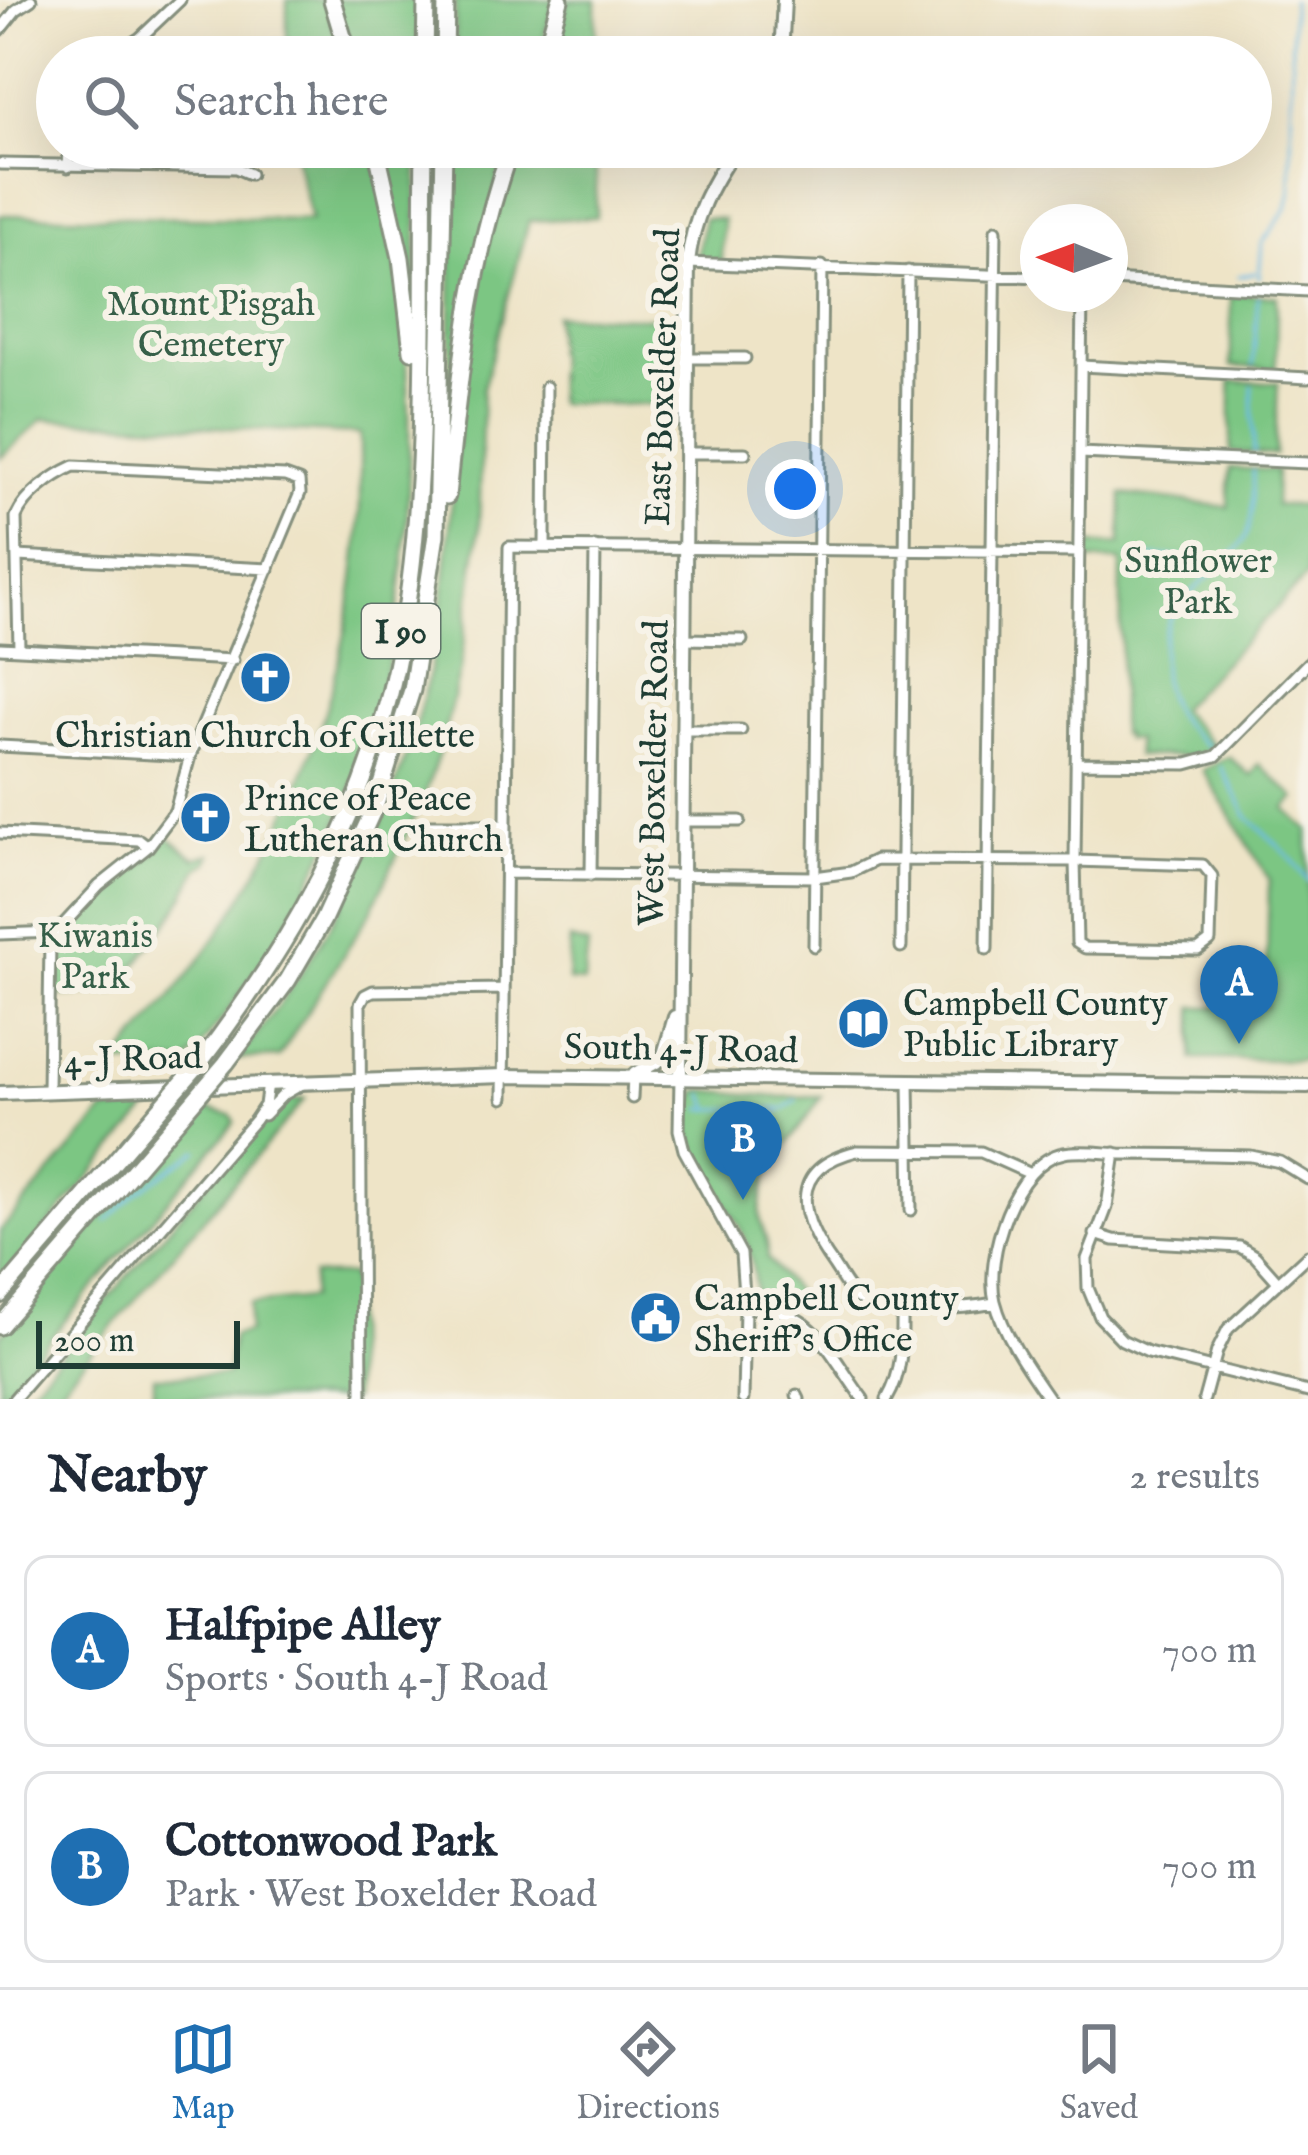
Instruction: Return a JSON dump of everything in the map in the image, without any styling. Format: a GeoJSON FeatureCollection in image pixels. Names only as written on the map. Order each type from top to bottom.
{"type":"FeatureCollection","features":[{"type":"Feature","properties":{"kind":"highway"},"geometry":{"type":"LineString","coordinates":[[332,0],[343,36]]}},
{"type":"Feature","properties":{"kind":"highway"},"geometry":{"type":"LineString","coordinates":[[425,36],[426,0]]}},
{"type":"Feature","properties":{"kind":"highway"},"geometry":{"type":"LineString","coordinates":[[446,0],[446,36]]}},
{"type":"Feature","properties":{"kind":"highway"},"geometry":{"type":"LineString","coordinates":[[550,36],[560,0]]}},
{"type":"Feature","properties":{"kind":"highway","name":"I 90"},"geometry":{"type":"LineString","coordinates":[[381,168],[401,258],[411,346],[414,434],[409,579]]}},
{"type":"Feature","properties":{"kind":"highway","name":"I 90"},"geometry":{"type":"LineString","coordinates":[[0,1295],[198,1065],[268,971],[342,831],[384,712],[409,579],[418,452],[424,168]]}},
{"type":"Feature","properties":{"kind":"highway","name":"I 90"},"geometry":{"type":"LineString","coordinates":[[401,728],[423,637],[436,535],[444,168]]}},
{"type":"Feature","properties":{"kind":"highway","name":"I 90"},"geometry":{"type":"LineString","coordinates":[[0,1326],[226,1063],[288,980],[322,920],[376,803],[426,649],[467,311],[479,246],[504,168]]}},
{"type":"Feature","properties":{"kind":"main road"},"geometry":{"type":"LineString","coordinates":[[782,36],[784,0]]}},
{"type":"Feature","properties":{"kind":"main road","name":"East Boxelder Road"},"geometry":{"type":"LineString","coordinates":[[684,548],[688,263],[694,220],[723,168]]}},
{"type":"Feature","properties":{"kind":"main road","name":"West Boxelder Road"},"geometry":{"type":"LineString","coordinates":[[680,998],[684,548]]}},
{"type":"Feature","properties":{"kind":"main road"},"geometry":{"type":"LineString","coordinates":[[633,1076],[664,1056],[680,998]]}},
{"type":"Feature","properties":{"kind":"main road"},"geometry":{"type":"LineString","coordinates":[[680,998],[680,1077]]}},
{"type":"Feature","properties":{"kind":"main road","name":"South 4-J Road"},"geometry":{"type":"LineString","coordinates":[[268,1081],[308,1081],[329,1087],[360,1078],[633,1076],[1308,1086]]}},
{"type":"Feature","properties":{"kind":"main road","name":"4-J Road"},"geometry":{"type":"LineString","coordinates":[[0,1093],[268,1081]]}},
{"type":"Feature","properties":{"kind":"street"},"geometry":{"type":"LineString","coordinates":[[0,30],[13,5],[31,0]]}},
{"type":"Feature","properties":{"kind":"street"},"geometry":{"type":"LineString","coordinates":[[145,36],[180,0]]}},
{"type":"Feature","properties":{"kind":"street"},"geometry":{"type":"LineString","coordinates":[[0,164],[36,166]]}},
{"type":"Feature","properties":{"kind":"street"},"geometry":{"type":"LineString","coordinates":[[236,168],[250,174]]}},
{"type":"Feature","properties":{"kind":"street"},"geometry":{"type":"LineString","coordinates":[[987,950],[996,230]]}},
{"type":"Feature","properties":{"kind":"street"},"geometry":{"type":"LineString","coordinates":[[688,263],[1020,276]]}},
{"type":"Feature","properties":{"kind":"street"},"geometry":{"type":"LineString","coordinates":[[814,946],[822,266]]}},
{"type":"Feature","properties":{"kind":"street"},"geometry":{"type":"LineString","coordinates":[[901,947],[908,271]]}},
{"type":"Feature","properties":{"kind":"street"},"geometry":{"type":"LineString","coordinates":[[1128,281],[1308,290]]}},
{"type":"Feature","properties":{"kind":"street"},"geometry":{"type":"LineString","coordinates":[[506,873],[815,877],[850,872],[876,860],[1075,861],[1203,865],[1212,876],[1210,941],[1198,950],[1085,948],[1074,934],[1075,861],[1076,763],[1079,552],[1082,312]]}},
{"type":"Feature","properties":{"kind":"street"},"geometry":{"type":"LineString","coordinates":[[687,358],[745,358]]}},
{"type":"Feature","properties":{"kind":"street"},"geometry":{"type":"LineString","coordinates":[[1081,366],[1308,378]]}},
{"type":"Feature","properties":{"kind":"street"},"geometry":{"type":"LineString","coordinates":[[545,547],[546,387]]}},
{"type":"Feature","properties":{"kind":"street"},"geometry":{"type":"LineString","coordinates":[[686,453],[745,453]]}},
{"type":"Feature","properties":{"kind":"street"},"geometry":{"type":"LineString","coordinates":[[1080,453],[1308,463]]}},
{"type":"Feature","properties":{"kind":"street"},"geometry":{"type":"LineString","coordinates":[[19,648],[16,517],[60,472],[74,466],[285,476],[299,481],[301,493],[190,756],[175,811],[148,847],[99,886],[55,932],[48,946],[47,1090]]}},
{"type":"Feature","properties":{"kind":"street"},"geometry":{"type":"LineString","coordinates":[[503,1098],[509,547],[1079,552]]}},
{"type":"Feature","properties":{"kind":"street"},"geometry":{"type":"LineString","coordinates":[[592,874],[595,547]]}},
{"type":"Feature","properties":{"kind":"street"},"geometry":{"type":"LineString","coordinates":[[16,556],[269,568]]}},
{"type":"Feature","properties":{"kind":"street"},"geometry":{"type":"LineString","coordinates":[[683,640],[742,640]]}},
{"type":"Feature","properties":{"kind":"street"},"geometry":{"type":"LineString","coordinates":[[0,648],[233,660]]}},
{"type":"Feature","properties":{"kind":"street"},"geometry":{"type":"LineString","coordinates":[[1076,763],[1207,760],[1308,663]]}},
{"type":"Feature","properties":{"kind":"street"},"geometry":{"type":"LineString","coordinates":[[682,730],[741,730]]}},
{"type":"Feature","properties":{"kind":"street"},"geometry":{"type":"LineString","coordinates":[[0,746],[190,756]]}},
{"type":"Feature","properties":{"kind":"street"},"geometry":{"type":"LineString","coordinates":[[682,821],[740,821]]}},
{"type":"Feature","properties":{"kind":"street"},"geometry":{"type":"LineString","coordinates":[[425,825],[506,825]]}},
{"type":"Feature","properties":{"kind":"street"},"geometry":{"type":"LineString","coordinates":[[0,833],[139,840],[148,847]]}},
{"type":"Feature","properties":{"kind":"street"},"geometry":{"type":"LineString","coordinates":[[0,934],[55,932]]}},
{"type":"Feature","properties":{"kind":"street"},"geometry":{"type":"LineString","coordinates":[[362,1399],[360,1004],[373,991],[504,989]]}},
{"type":"Feature","properties":{"kind":"street"},"geometry":{"type":"LineString","coordinates":[[632,1098],[633,1076]]}},
{"type":"Feature","properties":{"kind":"street"},"geometry":{"type":"LineString","coordinates":[[680,1077],[679,1130],[684,1150],[741,1254],[743,1399]]}},
{"type":"Feature","properties":{"kind":"street"},"geometry":{"type":"LineString","coordinates":[[908,1080],[910,1210]]}},
{"type":"Feature","properties":{"kind":"street"},"geometry":{"type":"LineString","coordinates":[[14,1399],[255,1120],[265,1106],[268,1081]]}},
{"type":"Feature","properties":{"kind":"street"},"geometry":{"type":"LineString","coordinates":[[255,1120],[308,1081]]}},
{"type":"Feature","properties":{"kind":"street"},"geometry":{"type":"LineString","coordinates":[[995,1303],[902,1307],[858,1300],[812,1236],[805,1198],[822,1166],[857,1151],[981,1151],[1028,1173]]}},
{"type":"Feature","properties":{"kind":"street"},"geometry":{"type":"LineString","coordinates":[[1049,1399],[1007,1332],[992,1281],[995,1256],[1017,1190],[1028,1173],[1064,1153],[1251,1156],[1306,1174]]}},
{"type":"Feature","properties":{"kind":"street"},"geometry":{"type":"LineString","coordinates":[[1115,1154],[1107,1207],[1087,1259],[1088,1288],[1100,1317],[1122,1340],[1148,1352],[1307,1389]]}},
{"type":"Feature","properties":{"kind":"street"},"geometry":{"type":"LineString","coordinates":[[1094,1234],[1114,1240],[1240,1247],[1278,1282]]}},
{"type":"Feature","properties":{"kind":"street"},"geometry":{"type":"LineString","coordinates":[[1204,1399],[1228,1329],[1308,1255]]}},
{"type":"Feature","properties":{"kind":"street"},"geometry":{"type":"LineString","coordinates":[[745,1307],[778,1309],[800,1317],[863,1399]]}},
{"type":"Feature","properties":{"kind":"street"},"geometry":{"type":"LineString","coordinates":[[887,1399],[902,1355],[902,1307]]}},
{"type":"Feature","properties":{"kind":"street"},"geometry":{"type":"LineString","coordinates":[[1029,1399],[1039,1384]]}},
{"type":"Feature","properties":{"kind":"green space"},"geometry":{"type":"Polygon","coordinates":[[[287,0],[325,0],[336,36],[287,36],[287,0]]]}},
{"type":"Feature","properties":{"kind":"green space"},"geometry":{"type":"Polygon","coordinates":[[[335,0],[419,0],[419,36],[346,36],[335,0]]]}},
{"type":"Feature","properties":{"kind":"green space"},"geometry":{"type":"Polygon","coordinates":[[[455,0],[555,0],[544,36],[455,36],[455,0]]]}},
{"type":"Feature","properties":{"kind":"green space"},"geometry":{"type":"Polygon","coordinates":[[[568,0],[596,0],[596,36],[558,36],[568,0]]]}},
{"type":"Feature","properties":{"kind":"green space","name":"Mount Pisgah Cemetery"},"geometry":{"type":"Polygon","coordinates":[[[298,168],[377,168],[403,314],[409,416],[408,509],[400,597],[385,681],[362,761],[331,838],[292,914],[245,988],[188,1062],[115,1064],[217,936],[273,842],[296,792],[316,740],[345,633],[359,525],[360,434],[43,419],[0,458],[0,215],[311,220],[298,168]]]}},
{"type":"Feature","properties":{"kind":"green space"},"geometry":{"type":"Polygon","coordinates":[[[385,168],[418,168],[416,295],[410,291],[385,168]]]}},
{"type":"Feature","properties":{"kind":"green space"},"geometry":{"type":"Polygon","coordinates":[[[453,168],[501,168],[452,408],[453,168]]]}},
{"type":"Feature","properties":{"kind":"green space"},"geometry":{"type":"Polygon","coordinates":[[[510,168],[596,168],[596,217],[529,221],[483,388],[479,531],[460,670],[424,797],[371,911],[279,1057],[236,1059],[277,1008],[347,895],[376,835],[420,709],[445,579],[468,332],[510,168]]]}},
{"type":"Feature","properties":{"kind":"green space"},"geometry":{"type":"Polygon","coordinates":[[[704,218],[723,219],[722,262],[697,257],[704,218]]]}},
{"type":"Feature","properties":{"kind":"green space"},"geometry":{"type":"Polygon","coordinates":[[[1231,294],[1277,296],[1276,369],[1231,366],[1231,294]]]}},
{"type":"Feature","properties":{"kind":"green space"},"geometry":{"type":"Polygon","coordinates":[[[555,315],[674,318],[674,405],[556,403],[555,315]]]}},
{"type":"Feature","properties":{"kind":"green space","name":"Sunflower Park"},"geometry":{"type":"Polygon","coordinates":[[[1231,381],[1278,383],[1275,455],[1231,452],[1231,381]]]}},
{"type":"Feature","properties":{"kind":"green space","name":"Sunflower Park"},"geometry":{"type":"Polygon","coordinates":[[[1230,468],[1276,470],[1275,505],[1308,506],[1308,575],[1179,709],[1215,747],[1196,756],[1136,756],[1136,740],[1120,734],[1121,561],[1086,560],[1086,544],[1121,544],[1122,494],[1228,507],[1230,468]]]}},
{"type":"Feature","properties":{"kind":"green space"},"geometry":{"type":"Polygon","coordinates":[[[1229,757],[1251,776],[1259,764],[1296,798],[1286,809],[1308,830],[1308,1060],[1193,1059],[1194,1007],[1266,1007],[1269,879],[1203,770],[1229,757]]]}},
{"type":"Feature","properties":{"kind":"green space","name":"Kiwanis Park"},"geometry":{"type":"Polygon","coordinates":[[[167,836],[195,858],[212,854],[209,862],[199,868],[174,914],[116,992],[61,996],[55,990],[59,939],[110,886],[155,853],[167,836]]]}},
{"type":"Feature","properties":{"kind":"green space"},"geometry":{"type":"Polygon","coordinates":[[[570,940],[588,945],[584,982],[568,981],[570,940]]]}},
{"type":"Feature","properties":{"kind":"green space"},"geometry":{"type":"Polygon","coordinates":[[[698,1091],[821,1096],[775,1162],[760,1212],[767,1258],[808,1307],[756,1293],[744,1236],[693,1144],[690,1108],[698,1091]]]}},
{"type":"Feature","properties":{"kind":"green space"},"geometry":{"type":"Polygon","coordinates":[[[305,1099],[51,1399],[22,1399],[277,1102],[305,1099]]]}},
{"type":"Feature","properties":{"kind":"green space"},"geometry":{"type":"Polygon","coordinates":[[[196,1106],[231,1115],[235,1122],[0,1397],[0,1336],[196,1106]]]}},
{"type":"Feature","properties":{"kind":"green space"},"geometry":{"type":"Polygon","coordinates":[[[149,1108],[0,1282],[0,1231],[105,1111],[149,1108]]]}},
{"type":"Feature","properties":{"kind":"green space"},"geometry":{"type":"Polygon","coordinates":[[[313,1275],[352,1275],[353,1399],[154,1399],[154,1376],[227,1375],[232,1336],[248,1332],[250,1304],[311,1298],[313,1275]]]}},
{"type":"Feature","properties":{"kind":"waterway"},"geometry":{"type":"LineString","coordinates":[[1259,278],[1262,243],[1287,209],[1291,190],[1292,0]]}},
{"type":"Feature","properties":{"kind":"waterway"},"geometry":{"type":"LineString","coordinates":[[1239,276],[1255,273]]}},
{"type":"Feature","properties":{"kind":"waterway"},"geometry":{"type":"LineString","coordinates":[[1253,365],[1258,296]]}},
{"type":"Feature","properties":{"kind":"waterway"},"geometry":{"type":"LineString","coordinates":[[1252,386],[1254,453]]}},
{"type":"Feature","properties":{"kind":"waterway"},"geometry":{"type":"LineString","coordinates":[[1207,746],[1181,722],[1168,700],[1162,672],[1164,642],[1180,604],[1246,536],[1253,471]]}},
{"type":"Feature","properties":{"kind":"waterway"},"geometry":{"type":"LineString","coordinates":[[1130,557],[1225,558]]}},
{"type":"Feature","properties":{"kind":"waterway"},"geometry":{"type":"LineString","coordinates":[[1221,767],[1248,817],[1308,881]]}},
{"type":"Feature","properties":{"kind":"waterway"},"geometry":{"type":"LineString","coordinates":[[704,1094],[711,1108]]}},
{"type":"Feature","properties":{"kind":"waterway"},"geometry":{"type":"LineString","coordinates":[[773,1116],[797,1100]]}},
{"type":"Feature","properties":{"kind":"waterway"},"geometry":{"type":"LineString","coordinates":[[702,1109],[781,1109]]}},
{"type":"Feature","properties":{"kind":"waterway"},"geometry":{"type":"LineString","coordinates":[[107,1221],[139,1191],[198,1150]]}},
{"type":"Feature","properties":{"kind":"place","name":"Christian Church of Gillette"},"geometry":{"type":"Point","coordinates":[265,678]}},
{"type":"Feature","properties":{"kind":"place","name":"Prince of Peace Lutheran Church"},"geometry":{"type":"Point","coordinates":[205,818]}},
{"type":"Feature","properties":{"kind":"place","name":"Campbell County Public Library"},"geometry":{"type":"Point","coordinates":[864,1023]}},
{"type":"Feature","properties":{"kind":"place","name":"Halfpipe Alley"},"geometry":{"type":"Point","coordinates":[1239,1044]}},
{"type":"Feature","properties":{"kind":"place","name":"Cottonwood Park"},"geometry":{"type":"Point","coordinates":[743,1200]}},
{"type":"Feature","properties":{"kind":"place","name":"Campbell County Sheriff's Office"},"geometry":{"type":"Point","coordinates":[655,1318]}}]}
